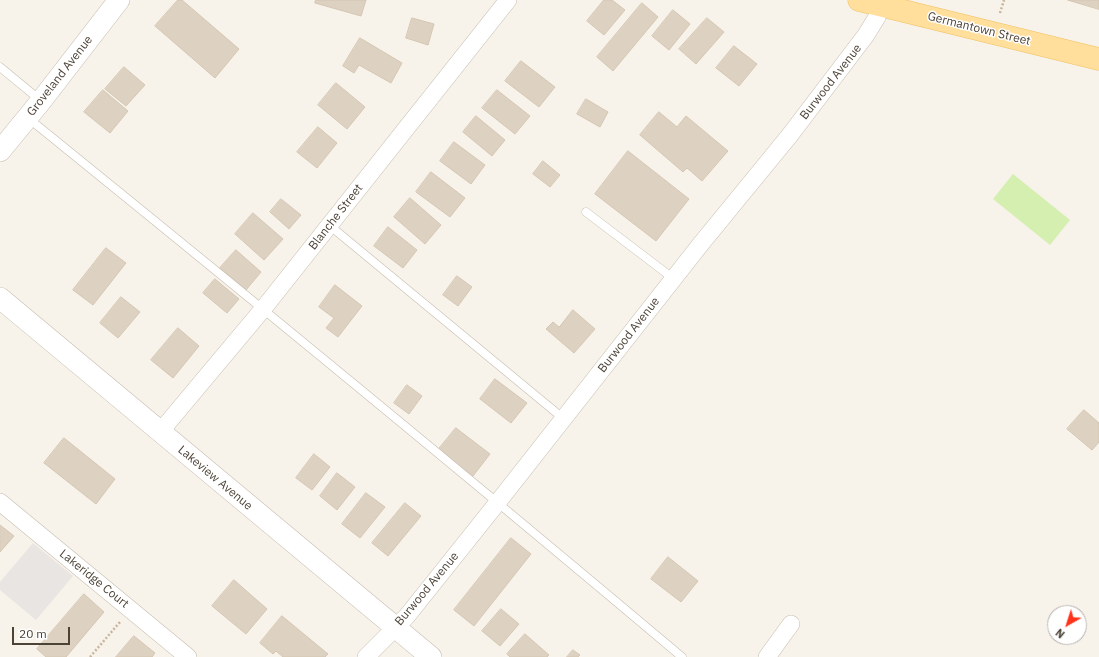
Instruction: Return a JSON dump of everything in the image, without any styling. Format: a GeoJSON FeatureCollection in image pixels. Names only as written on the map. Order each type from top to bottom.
{"type":"FeatureCollection","features":[{"type":"Feature","properties":{"kind":"main road","name":"Germantown Street"},"geometry":{"type":"LineString","coordinates":[[859,0],[1099,59]]}},
{"type":"Feature","properties":{"kind":"street","name":"Groveland Avenue"},"geometry":{"type":"LineString","coordinates":[[0,151],[41,101],[119,0]]}},
{"type":"Feature","properties":{"kind":"street","name":"Blanche Street"},"geometry":{"type":"LineString","coordinates":[[160,432],[263,309],[508,0]]}},
{"type":"Feature","properties":{"kind":"street","name":"Burwood Avenue"},"geometry":{"type":"LineString","coordinates":[[366,657],[407,616],[790,134],[866,35],[877,17],[881,5]]}},
{"type":"Feature","properties":{"kind":"street","name":"Lakeview Avenue"},"geometry":{"type":"LineString","coordinates":[[0,298],[431,657]]}},
{"type":"Feature","properties":{"kind":"street","name":"Lakeridge Court"},"geometry":{"type":"LineString","coordinates":[[0,502],[188,657]]}},
{"type":"Feature","properties":{"kind":"street"},"geometry":{"type":"LineString","coordinates":[[767,657],[791,624]]}},
{"type":"Feature","properties":{"kind":"lane"},"geometry":{"type":"LineString","coordinates":[[0,67],[41,101]]}},
{"type":"Feature","properties":{"kind":"lane"},"geometry":{"type":"LineString","coordinates":[[27,117],[498,502],[682,657]]}},
{"type":"Feature","properties":{"kind":"lane"},"geometry":{"type":"LineString","coordinates":[[586,212],[674,279]]}},
{"type":"Feature","properties":{"kind":"lane"},"geometry":{"type":"LineString","coordinates":[[329,225],[564,418]]}},
{"type":"Feature","properties":{"kind":"path"},"geometry":{"type":"LineString","coordinates":[[90,657],[131,609]]}},
{"type":"Feature","properties":{"kind":"green space"},"geometry":{"type":"Polygon","coordinates":[[[1013,174],[1070,220],[1050,245],[993,199],[1013,174]]]}},
{"type":"Feature","properties":{"kind":"shaded area"},"geometry":{"type":"Polygon","coordinates":[[[33,543],[73,576],[36,620],[0,590],[0,582],[33,543]]]}},
{"type":"Feature","properties":{"kind":"building"},"geometry":{"type":"Polygon","coordinates":[[[178,0],[182,0],[239,49],[215,78],[155,26],[178,0]]]}},
{"type":"Feature","properties":{"kind":"building"},"geometry":{"type":"Polygon","coordinates":[[[316,0],[366,0],[361,16],[315,3],[316,0]]]}},
{"type":"Feature","properties":{"kind":"building"},"geometry":{"type":"Polygon","coordinates":[[[604,0],[612,0],[625,10],[604,35],[587,21],[604,0]]]}},
{"type":"Feature","properties":{"kind":"building"},"geometry":{"type":"Polygon","coordinates":[[[1068,0],[1099,0],[1099,9],[1068,0]]]}},
{"type":"Feature","properties":{"kind":"building"},"geometry":{"type":"Polygon","coordinates":[[[642,3],[658,17],[613,71],[597,57],[642,3]]]}},
{"type":"Feature","properties":{"kind":"building"},"geometry":{"type":"Polygon","coordinates":[[[673,10],[690,24],[669,50],[652,36],[673,10]]]}},
{"type":"Feature","properties":{"kind":"building"},"geometry":{"type":"Polygon","coordinates":[[[412,18],[434,24],[428,45],[406,38],[412,18]]]}},
{"type":"Feature","properties":{"kind":"building"},"geometry":{"type":"Polygon","coordinates":[[[707,18],[724,32],[696,64],[679,49],[707,18]]]}},
{"type":"Feature","properties":{"kind":"building"},"geometry":{"type":"Polygon","coordinates":[[[360,38],[402,63],[391,83],[359,65],[354,73],[343,66],[360,38]]]}},
{"type":"Feature","properties":{"kind":"building"},"geometry":{"type":"Polygon","coordinates":[[[734,46],[757,64],[739,86],[716,68],[734,46]]]}},
{"type":"Feature","properties":{"kind":"building"},"geometry":{"type":"Polygon","coordinates":[[[521,61],[555,87],[539,107],[505,81],[521,61]]]}},
{"type":"Feature","properties":{"kind":"building"},"geometry":{"type":"Polygon","coordinates":[[[124,67],[145,85],[126,106],[105,89],[124,67]]]}},
{"type":"Feature","properties":{"kind":"building"},"geometry":{"type":"Polygon","coordinates":[[[336,83],[365,107],[347,129],[318,105],[336,83]]]}},
{"type":"Feature","properties":{"kind":"building"},"geometry":{"type":"Polygon","coordinates":[[[103,90],[128,111],[110,133],[84,112],[103,90]]]}},
{"type":"Feature","properties":{"kind":"building"},"geometry":{"type":"Polygon","coordinates":[[[497,90],[530,116],[515,134],[482,108],[497,90]]]}},
{"type":"Feature","properties":{"kind":"building"},"geometry":{"type":"Polygon","coordinates":[[[586,99],[608,112],[600,127],[577,114],[586,99]]]}},
{"type":"Feature","properties":{"kind":"building"},"geometry":{"type":"Polygon","coordinates":[[[659,112],[677,127],[686,116],[728,151],[702,181],[687,168],[683,172],[640,135],[659,112]]]}},
{"type":"Feature","properties":{"kind":"building"},"geometry":{"type":"Polygon","coordinates":[[[476,116],[505,140],[492,156],[463,132],[476,116]]]}},
{"type":"Feature","properties":{"kind":"building"},"geometry":{"type":"Polygon","coordinates":[[[318,127],[337,143],[317,168],[297,152],[318,127]]]}},
{"type":"Feature","properties":{"kind":"building"},"geometry":{"type":"Polygon","coordinates":[[[454,142],[485,165],[471,184],[440,161],[454,142]]]}},
{"type":"Feature","properties":{"kind":"building"},"geometry":{"type":"Polygon","coordinates":[[[628,151],[689,199],[656,241],[595,194],[628,151]]]}},
{"type":"Feature","properties":{"kind":"building"},"geometry":{"type":"Polygon","coordinates":[[[543,161],[560,175],[550,187],[533,174],[543,161]]]}},
{"type":"Feature","properties":{"kind":"building"},"geometry":{"type":"Polygon","coordinates":[[[431,172],[465,198],[450,217],[416,192],[431,172]]]}},
{"type":"Feature","properties":{"kind":"building"},"geometry":{"type":"Polygon","coordinates":[[[410,198],[441,225],[425,244],[394,217],[410,198]]]}},
{"type":"Feature","properties":{"kind":"building"},"geometry":{"type":"Polygon","coordinates":[[[281,199],[301,215],[289,229],[270,212],[281,199]]]}},
{"type":"Feature","properties":{"kind":"building"},"geometry":{"type":"Polygon","coordinates":[[[253,213],[283,239],[264,260],[235,234],[253,213]]]}},
{"type":"Feature","properties":{"kind":"building"},"geometry":{"type":"Polygon","coordinates":[[[388,227],[417,250],[403,268],[374,246],[388,227]]]}},
{"type":"Feature","properties":{"kind":"building"},"geometry":{"type":"Polygon","coordinates":[[[106,248],[126,263],[93,305],[73,290],[106,248]]]}},
{"type":"Feature","properties":{"kind":"building"},"geometry":{"type":"Polygon","coordinates":[[[236,250],[261,272],[246,290],[220,268],[236,250]]]}},
{"type":"Feature","properties":{"kind":"building"},"geometry":{"type":"Polygon","coordinates":[[[457,276],[472,287],[458,306],[443,295],[457,276]]]}},
{"type":"Feature","properties":{"kind":"building"},"geometry":{"type":"Polygon","coordinates":[[[215,279],[239,299],[227,313],[203,293],[215,279]]]}},
{"type":"Feature","properties":{"kind":"building"},"geometry":{"type":"Polygon","coordinates":[[[335,285],[362,306],[338,337],[326,328],[334,318],[319,307],[335,285]]]}},
{"type":"Feature","properties":{"kind":"building"},"geometry":{"type":"Polygon","coordinates":[[[121,297],[140,312],[118,338],[100,323],[121,297]]]}},
{"type":"Feature","properties":{"kind":"building"},"geometry":{"type":"Polygon","coordinates":[[[573,310],[595,329],[574,353],[546,329],[553,322],[559,327],[573,310]]]}},
{"type":"Feature","properties":{"kind":"building"},"geometry":{"type":"Polygon","coordinates":[[[178,328],[199,346],[173,378],[151,360],[178,328]]]}},
{"type":"Feature","properties":{"kind":"building"},"geometry":{"type":"Polygon","coordinates":[[[495,379],[527,403],[511,423],[480,399],[495,379]]]}},
{"type":"Feature","properties":{"kind":"building"},"geometry":{"type":"Polygon","coordinates":[[[407,385],[422,396],[409,414],[394,403],[407,385]]]}},
{"type":"Feature","properties":{"kind":"building"},"geometry":{"type":"Polygon","coordinates":[[[1084,410],[1099,423],[1099,442],[1092,450],[1067,429],[1084,410]]]}},
{"type":"Feature","properties":{"kind":"building"},"geometry":{"type":"Polygon","coordinates":[[[456,428],[490,454],[473,476],[438,450],[456,428]]]}},
{"type":"Feature","properties":{"kind":"building"},"geometry":{"type":"Polygon","coordinates":[[[64,438],[115,479],[96,504],[44,463],[64,438]]]}},
{"type":"Feature","properties":{"kind":"building"},"geometry":{"type":"Polygon","coordinates":[[[314,454],[330,467],[312,490],[296,478],[314,454]]]}},
{"type":"Feature","properties":{"kind":"building"},"geometry":{"type":"Polygon","coordinates":[[[337,473],[355,487],[337,510],[320,496],[337,473]]]}},
{"type":"Feature","properties":{"kind":"building"},"geometry":{"type":"Polygon","coordinates":[[[366,493],[385,507],[360,538],[342,524],[366,493]]]}},
{"type":"Feature","properties":{"kind":"building"},"geometry":{"type":"Polygon","coordinates":[[[405,503],[421,516],[388,556],[372,543],[405,503]]]}},
{"type":"Feature","properties":{"kind":"building"},"geometry":{"type":"Polygon","coordinates":[[[0,525],[14,536],[0,552],[0,525]]]}},
{"type":"Feature","properties":{"kind":"building"},"geometry":{"type":"Polygon","coordinates":[[[511,538],[531,554],[474,626],[454,610],[511,538]]]}},
{"type":"Feature","properties":{"kind":"building"},"geometry":{"type":"Polygon","coordinates":[[[668,557],[698,581],[681,602],[651,579],[668,557]]]}},
{"type":"Feature","properties":{"kind":"building"},"geometry":{"type":"Polygon","coordinates":[[[234,580],[267,609],[246,634],[212,606],[234,580]]]}},
{"type":"Feature","properties":{"kind":"building"},"geometry":{"type":"Polygon","coordinates":[[[84,594],[104,612],[66,657],[46,657],[37,649],[84,594]]]}},
{"type":"Feature","properties":{"kind":"building"},"geometry":{"type":"Polygon","coordinates":[[[501,609],[519,624],[500,646],[482,631],[501,609]]]}},
{"type":"Feature","properties":{"kind":"building"},"geometry":{"type":"Polygon","coordinates":[[[282,616],[328,654],[325,657],[283,657],[276,651],[273,654],[260,643],[282,616]]]}},
{"type":"Feature","properties":{"kind":"building"},"geometry":{"type":"Polygon","coordinates":[[[525,634],[549,655],[547,657],[510,657],[507,654],[525,634]]]}},
{"type":"Feature","properties":{"kind":"building"},"geometry":{"type":"Polygon","coordinates":[[[134,636],[155,653],[152,657],[116,657],[134,636]]]}},
{"type":"Feature","properties":{"kind":"building"},"geometry":{"type":"Polygon","coordinates":[[[573,650],[580,655],[578,657],[567,657],[573,650]]]}}]}
